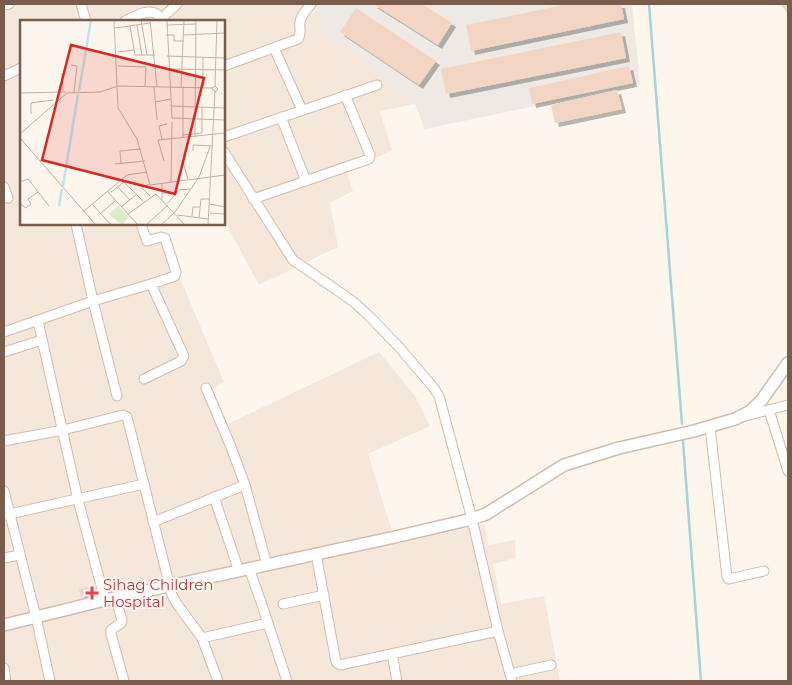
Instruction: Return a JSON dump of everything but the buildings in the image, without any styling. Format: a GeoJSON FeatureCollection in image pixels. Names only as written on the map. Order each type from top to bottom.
{"type":"FeatureCollection","features":[{"type":"Feature","properties":{"kind":"street"},"geometry":{"type":"LineString","coordinates":[[4,5],[9,4]]}},
{"type":"Feature","properties":{"kind":"street"},"geometry":{"type":"LineString","coordinates":[[81,4],[86,20]]}},
{"type":"Feature","properties":{"kind":"street"},"geometry":{"type":"LineString","coordinates":[[127,20],[150,12],[156,14],[161,20],[177,4]]}},
{"type":"Feature","properties":{"kind":"street"},"geometry":{"type":"LineString","coordinates":[[225,66],[298,39],[301,34],[300,22],[311,4]]}},
{"type":"Feature","properties":{"kind":"street"},"geometry":{"type":"LineString","coordinates":[[274,48],[302,110]]}},
{"type":"Feature","properties":{"kind":"street"},"geometry":{"type":"LineString","coordinates":[[4,76],[20,68]]}},
{"type":"Feature","properties":{"kind":"street"},"geometry":{"type":"LineString","coordinates":[[225,137],[377,85]]}},
{"type":"Feature","properties":{"kind":"street"},"geometry":{"type":"LineString","coordinates":[[254,199],[370,157],[345,96]]}},
{"type":"Feature","properties":{"kind":"street"},"geometry":{"type":"LineString","coordinates":[[281,117],[306,181]]}},
{"type":"Feature","properties":{"kind":"street"},"geometry":{"type":"LineString","coordinates":[[225,154],[293,260],[355,304],[370,317],[399,347],[440,396],[511,678],[551,665]]}},
{"type":"Feature","properties":{"kind":"street"},"geometry":{"type":"LineString","coordinates":[[4,187],[8,198]]}},
{"type":"Feature","properties":{"kind":"street"},"geometry":{"type":"LineString","coordinates":[[76,225],[117,396]]}},
{"type":"Feature","properties":{"kind":"street"},"geometry":{"type":"LineString","coordinates":[[4,332],[93,301],[170,278],[176,274],[165,238],[161,237],[147,241],[141,225]]}},
{"type":"Feature","properties":{"kind":"street"},"geometry":{"type":"LineString","coordinates":[[144,379],[181,361],[184,356],[151,284]]}},
{"type":"Feature","properties":{"kind":"street"},"geometry":{"type":"LineString","coordinates":[[38,321],[78,500],[110,598],[122,620],[112,630],[111,634],[124,681]]}},
{"type":"Feature","properties":{"kind":"street"},"geometry":{"type":"LineString","coordinates":[[4,352],[42,340]]}},
{"type":"Feature","properties":{"kind":"street"},"geometry":{"type":"LineString","coordinates":[[735,419],[749,412],[761,401],[788,363]]}},
{"type":"Feature","properties":{"kind":"street"},"geometry":{"type":"LineString","coordinates":[[206,388],[245,485],[267,565]]}},
{"type":"Feature","properties":{"kind":"street"},"geometry":{"type":"LineString","coordinates":[[4,625],[110,598],[472,519],[486,514],[564,465],[619,448],[694,431],[788,405]]}},
{"type":"Feature","properties":{"kind":"street"},"geometry":{"type":"LineString","coordinates":[[769,410],[788,471]]}},
{"type":"Feature","properties":{"kind":"street"},"geometry":{"type":"LineString","coordinates":[[4,441],[63,430],[123,415],[127,417],[172,595],[202,638],[218,681]]}},
{"type":"Feature","properties":{"kind":"street"},"geometry":{"type":"LineString","coordinates":[[710,426],[727,577],[733,578],[764,571]]}},
{"type":"Feature","properties":{"kind":"street"},"geometry":{"type":"LineString","coordinates":[[7,515],[144,484]]}},
{"type":"Feature","properties":{"kind":"street"},"geometry":{"type":"LineString","coordinates":[[153,522],[245,485]]}},
{"type":"Feature","properties":{"kind":"street"},"geometry":{"type":"LineString","coordinates":[[4,491],[7,515],[20,555],[50,681]]}},
{"type":"Feature","properties":{"kind":"street"},"geometry":{"type":"LineString","coordinates":[[214,497],[268,623],[287,681]]}},
{"type":"Feature","properties":{"kind":"street"},"geometry":{"type":"LineString","coordinates":[[316,554],[336,662],[340,665],[498,631]]}},
{"type":"Feature","properties":{"kind":"street"},"geometry":{"type":"LineString","coordinates":[[4,558],[20,555]]}},
{"type":"Feature","properties":{"kind":"street"},"geometry":{"type":"LineString","coordinates":[[283,604],[324,595]]}},
{"type":"Feature","properties":{"kind":"street"},"geometry":{"type":"LineString","coordinates":[[202,638],[268,623]]}},
{"type":"Feature","properties":{"kind":"street"},"geometry":{"type":"LineString","coordinates":[[392,654],[396,681]]}},
{"type":"Feature","properties":{"kind":"street"},"geometry":{"type":"LineString","coordinates":[[4,668],[6,681]]}},
{"type":"Feature","properties":{"kind":"shaded area"},"geometry":{"type":"Polygon","coordinates":[[[4,4],[319,4],[314,10],[322,31],[415,104],[380,111],[392,150],[347,173],[353,191],[330,203],[338,247],[259,285],[225,222],[225,20],[20,20],[20,225],[140,225],[145,241],[162,236],[224,382],[212,389],[228,424],[379,352],[415,396],[430,426],[368,454],[396,544],[485,524],[488,545],[515,540],[516,558],[493,564],[501,604],[544,596],[560,681],[4,681],[4,4]]]}},
{"type":"Feature","properties":{"kind":"shaded area"},"geometry":{"type":"Polygon","coordinates":[[[319,4],[632,4],[640,84],[425,129],[415,104],[322,31],[314,10],[319,4]]]}},
{"type":"Feature","properties":{"kind":"waterway"},"geometry":{"type":"LineString","coordinates":[[649,4],[682,424]]}},
{"type":"Feature","properties":{"kind":"waterway"},"geometry":{"type":"LineString","coordinates":[[683,441],[701,681]]}},
{"type":"Feature","properties":{"kind":"place","name":"Sihag Children Hospital"},"geometry":{"type":"Point","coordinates":[92,593]}}]}
